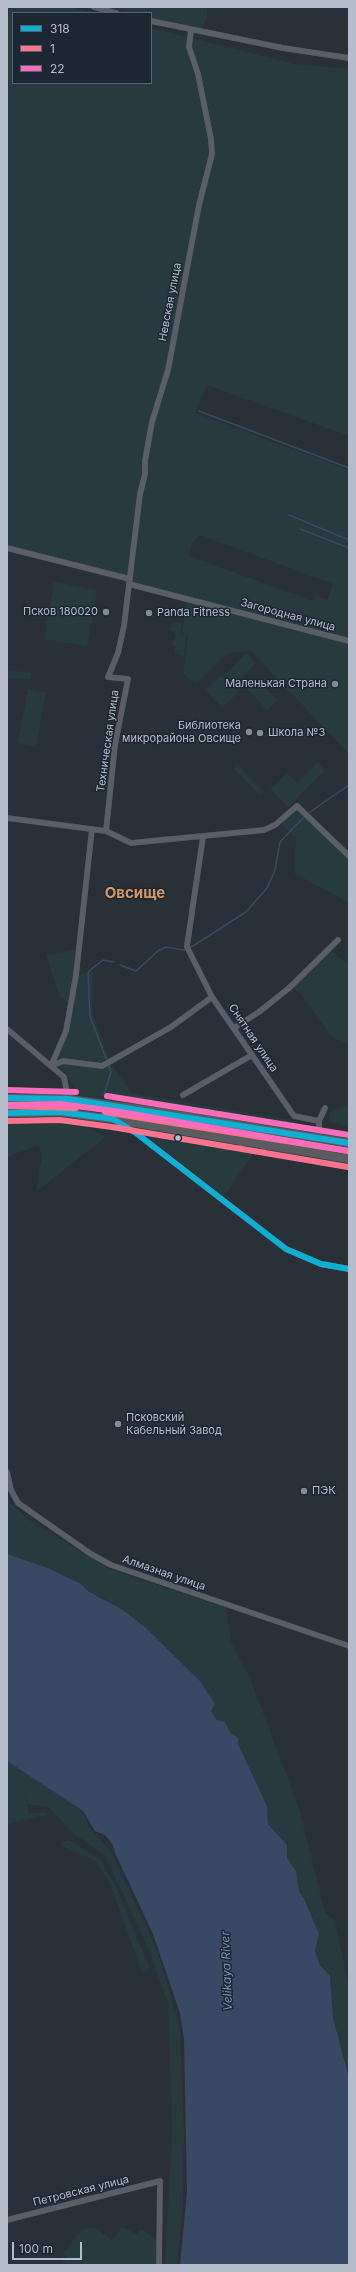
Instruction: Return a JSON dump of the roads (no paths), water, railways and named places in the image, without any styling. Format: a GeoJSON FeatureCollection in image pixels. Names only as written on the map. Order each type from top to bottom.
{"type":"FeatureCollection","features":[{"type":"Feature","properties":{"kind":"highway"},"geometry":{"type":"LineString","coordinates":[[7,1098],[68,1099],[349,1143]]}},
{"type":"Feature","properties":{"kind":"highway"},"geometry":{"type":"LineString","coordinates":[[7,1113],[60,1112],[113,1119],[349,1160]]}},
{"type":"Feature","properties":{"kind":"highway"},"geometry":{"type":"LineString","coordinates":[[241,1142],[248,1134],[244,1126]]}},
{"type":"Feature","properties":{"kind":"highway"},"geometry":{"type":"LineString","coordinates":[[264,1129],[258,1142],[264,1146]]}},
{"type":"Feature","properties":{"kind":"street"},"geometry":{"type":"LineString","coordinates":[[94,7],[112,12]]}},
{"type":"Feature","properties":{"kind":"street"},"geometry":{"type":"LineString","coordinates":[[152,21],[191,30],[349,58]]}},
{"type":"Feature","properties":{"kind":"street","name":"Невская улица"},"geometry":{"type":"LineString","coordinates":[[129,581],[140,494],[145,474],[145,461],[152,422],[168,370],[199,205],[212,154],[211,140],[198,74],[189,47],[191,30]]}},
{"type":"Feature","properties":{"kind":"street","name":"Загородная улица"},"geometry":{"type":"LineString","coordinates":[[7,548],[349,641]]}},
{"type":"Feature","properties":{"kind":"street","name":"Техническая улица"},"geometry":{"type":"LineString","coordinates":[[106,831],[115,745],[128,679],[108,677],[120,644],[129,581]]}},
{"type":"Feature","properties":{"kind":"street"},"geometry":{"type":"LineString","coordinates":[[7,818],[106,831],[131,843],[264,830],[275,825],[297,806],[349,856]]}},
{"type":"Feature","properties":{"kind":"street"},"geometry":{"type":"LineString","coordinates":[[51,1066],[66,1031],[76,975],[92,829]]}},
{"type":"Feature","properties":{"kind":"street","name":"Снятная улица"},"geometry":{"type":"LineString","coordinates":[[203,837],[187,946],[212,997],[294,1116],[319,1121]]}},
{"type":"Feature","properties":{"kind":"street"},"geometry":{"type":"LineString","coordinates":[[234,1028],[259,1012],[289,988],[338,940]]}},
{"type":"Feature","properties":{"kind":"street"},"geometry":{"type":"LineString","coordinates":[[51,1066],[63,1061],[102,1066],[171,1027],[212,997]]}},
{"type":"Feature","properties":{"kind":"street"},"geometry":{"type":"LineString","coordinates":[[7,1029],[64,1077],[68,1099]]}},
{"type":"Feature","properties":{"kind":"street"},"geometry":{"type":"LineString","coordinates":[[183,1095],[252,1055]]}},
{"type":"Feature","properties":{"kind":"street"},"geometry":{"type":"LineString","coordinates":[[319,1138],[319,1121],[325,1108]]}},
{"type":"Feature","properties":{"kind":"street"},"geometry":{"type":"LineString","coordinates":[[113,1119],[136,1133],[286,1249],[321,1264],[349,1269]]}},
{"type":"Feature","properties":{"kind":"street","name":"Алмазная улица"},"geometry":{"type":"LineString","coordinates":[[7,1472],[11,1490],[22,1506],[91,1554],[111,1565],[349,1646]]}},
{"type":"Feature","properties":{"kind":"street","name":"Петровская улица"},"geometry":{"type":"LineString","coordinates":[[7,2220],[160,2181],[159,2265]]}},
{"type":"Feature","properties":{"kind":"water","name":"Velikaya River"},"geometry":{"type":"Polygon","coordinates":[[[7,1554],[48,1568],[81,1584],[88,1591],[123,1610],[146,1628],[200,1681],[215,1704],[211,1711],[217,1720],[225,1722],[231,1734],[239,1738],[238,1744],[267,1806],[268,1824],[287,1845],[287,1858],[296,1871],[299,1891],[304,1898],[319,1934],[315,1951],[320,1965],[330,1976],[333,2018],[348,2074],[349,2265],[180,2265],[187,2192],[184,2039],[180,2013],[153,1934],[115,1853],[113,1845],[105,1835],[95,1831],[83,1811],[7,1761],[7,1554]]]}},
{"type":"Feature","properties":{"kind":"waterway"},"geometry":{"type":"LineString","coordinates":[[199,411],[349,468]]}},
{"type":"Feature","properties":{"kind":"waterway"},"geometry":{"type":"LineString","coordinates":[[289,515],[349,540]]}},
{"type":"Feature","properties":{"kind":"waterway"},"geometry":{"type":"LineString","coordinates":[[300,529],[349,548]]}},
{"type":"Feature","properties":{"kind":"waterway"},"geometry":{"type":"LineString","coordinates":[[310,812],[349,785]]}},
{"type":"Feature","properties":{"kind":"waterway"},"geometry":{"type":"LineString","coordinates":[[120,965],[136,971],[158,951],[166,947],[183,950],[193,946],[246,912],[267,888],[275,870],[280,842],[304,817]]}},
{"type":"Feature","properties":{"kind":"waterway"},"geometry":{"type":"LineString","coordinates":[[107,1061],[90,1016],[88,975],[89,971],[103,960],[114,962]]}},
{"type":"Feature","properties":{"kind":"waterway"},"geometry":{"type":"LineString","coordinates":[[104,1095],[111,1072],[108,1064]]}},
{"type":"Feature","properties":{"kind":"place","name":"Псков 180020"},"geometry":{"type":"Point","coordinates":[106,612]}},
{"type":"Feature","properties":{"kind":"place","name":"Panda Fitness"},"geometry":{"type":"Point","coordinates":[149,613]}},
{"type":"Feature","properties":{"kind":"place","name":"Маленькая Страна"},"geometry":{"type":"Point","coordinates":[335,684]}},
{"type":"Feature","properties":{"kind":"place","name":"Библиотека микрорайона Овсище"},"geometry":{"type":"Point","coordinates":[249,732]}},
{"type":"Feature","properties":{"kind":"place","name":"Школа №3"},"geometry":{"type":"Point","coordinates":[260,733]}},
{"type":"Feature","properties":{"kind":"place","name":"Псковский Кабельный Завод"},"geometry":{"type":"Point","coordinates":[118,1424]}},
{"type":"Feature","properties":{"kind":"place","name":"ПЭК"},"geometry":{"type":"Point","coordinates":[304,1491]}},
{"type":"Feature","properties":{"kind":"district","name":"Овсище"},"geometry":{"type":"Point","coordinates":[135,893]}}]}
